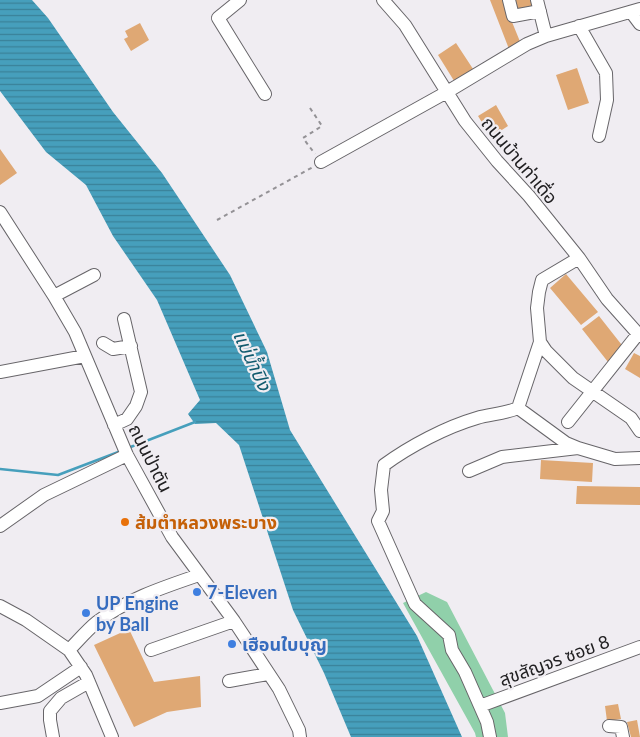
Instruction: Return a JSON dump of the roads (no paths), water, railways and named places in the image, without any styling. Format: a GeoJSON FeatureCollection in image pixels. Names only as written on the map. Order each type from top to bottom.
{"type":"FeatureCollection","features":[{"type":"Feature","properties":{"kind":"street"},"geometry":{"type":"LineString","coordinates":[[240,0],[218,18],[265,94]]}},
{"type":"Feature","properties":{"kind":"street","name":"ถนนบ้านท่าเดื่อ"},"geometry":{"type":"LineString","coordinates":[[383,0],[405,24],[475,134],[530,196],[579,258],[607,299],[638,331]]}},
{"type":"Feature","properties":{"kind":"street"},"geometry":{"type":"LineString","coordinates":[[509,0],[513,16],[538,5],[546,36]]}},
{"type":"Feature","properties":{"kind":"street"},"geometry":{"type":"LineString","coordinates":[[321,162],[447,92],[527,44],[579,26],[636,11],[640,24]]}},
{"type":"Feature","properties":{"kind":"street"},"geometry":{"type":"LineString","coordinates":[[579,26],[606,73],[607,100],[599,136]]}},
{"type":"Feature","properties":{"kind":"street","name":"ถนนป่าตัน"},"geometry":{"type":"LineString","coordinates":[[0,212],[54,296],[74,332],[127,455],[172,537],[234,621],[279,689],[299,730],[300,737]]}},
{"type":"Feature","properties":{"kind":"street"},"geometry":{"type":"LineString","coordinates":[[518,408],[540,342],[537,308],[542,280],[579,258]]}},
{"type":"Feature","properties":{"kind":"street"},"geometry":{"type":"LineString","coordinates":[[54,296],[94,275]]}},
{"type":"Feature","properties":{"kind":"street"},"geometry":{"type":"LineString","coordinates":[[114,425],[127,420],[142,392],[124,318]]}},
{"type":"Feature","properties":{"kind":"street"},"geometry":{"type":"LineString","coordinates":[[568,422],[638,331]]}},
{"type":"Feature","properties":{"kind":"street"},"geometry":{"type":"LineString","coordinates":[[540,342],[546,351],[573,378],[631,418],[640,431]]}},
{"type":"Feature","properties":{"kind":"street"},"geometry":{"type":"LineString","coordinates":[[103,343],[113,349],[131,346]]}},
{"type":"Feature","properties":{"kind":"street"},"geometry":{"type":"LineString","coordinates":[[0,372],[85,356]]}},
{"type":"Feature","properties":{"kind":"street"},"geometry":{"type":"LineString","coordinates":[[490,737],[487,722],[465,672],[452,650],[448,635],[415,604],[378,522],[383,511],[381,490],[384,465],[396,456],[446,430],[477,418],[518,408],[566,443],[578,448],[615,459],[640,458]]}},
{"type":"Feature","properties":{"kind":"street"},"geometry":{"type":"LineString","coordinates":[[469,471],[502,457],[578,448]]}},
{"type":"Feature","properties":{"kind":"street"},"geometry":{"type":"LineString","coordinates":[[0,526],[44,495],[127,455]]}},
{"type":"Feature","properties":{"kind":"street"},"geometry":{"type":"LineString","coordinates":[[69,650],[96,623],[128,603],[160,588],[199,575]]}},
{"type":"Feature","properties":{"kind":"street"},"geometry":{"type":"LineString","coordinates":[[0,606],[26,620],[69,650],[89,682],[112,737]]}},
{"type":"Feature","properties":{"kind":"street"},"geometry":{"type":"LineString","coordinates":[[151,650],[234,621]]}},
{"type":"Feature","properties":{"kind":"street","name":"สุขสัญจร ซอย 8"},"geometry":{"type":"LineString","coordinates":[[480,706],[640,647]]}},
{"type":"Feature","properties":{"kind":"street"},"geometry":{"type":"LineString","coordinates":[[0,703],[38,696],[81,667]]}},
{"type":"Feature","properties":{"kind":"street"},"geometry":{"type":"LineString","coordinates":[[229,681],[268,674]]}},
{"type":"Feature","properties":{"kind":"street"},"geometry":{"type":"LineString","coordinates":[[53,737],[50,711],[61,698],[89,682]]}},
{"type":"Feature","properties":{"kind":"street"},"geometry":{"type":"LineString","coordinates":[[609,726],[621,727],[624,737]]}},
{"type":"Feature","properties":{"kind":"water","name":"แม่น้ำปิง"},"geometry":{"type":"Polygon","coordinates":[[[0,0],[32,0],[48,18],[113,112],[162,173],[230,275],[267,352],[290,430],[417,636],[462,737],[351,737],[324,673],[293,610],[239,445],[216,423],[195,424],[188,414],[200,400],[157,300],[113,236],[86,185],[46,152],[0,91],[0,0]]]}},
{"type":"Feature","properties":{"kind":"waterway"},"geometry":{"type":"LineString","coordinates":[[128,448],[195,422]]}},
{"type":"Feature","properties":{"kind":"waterway"},"geometry":{"type":"LineString","coordinates":[[0,469],[58,475],[121,451]]}},
{"type":"Feature","properties":{"kind":"place","name":"ส้มตำหลวงพระบาง"},"geometry":{"type":"Point","coordinates":[125,522]}},
{"type":"Feature","properties":{"kind":"place","name":"7-Eleven"},"geometry":{"type":"Point","coordinates":[197,592]}},
{"type":"Feature","properties":{"kind":"place","name":"UP Engine by Ball"},"geometry":{"type":"Point","coordinates":[86,613]}},
{"type":"Feature","properties":{"kind":"place","name":"เฮือนใบบุญ"},"geometry":{"type":"Point","coordinates":[232,644]}}]}
